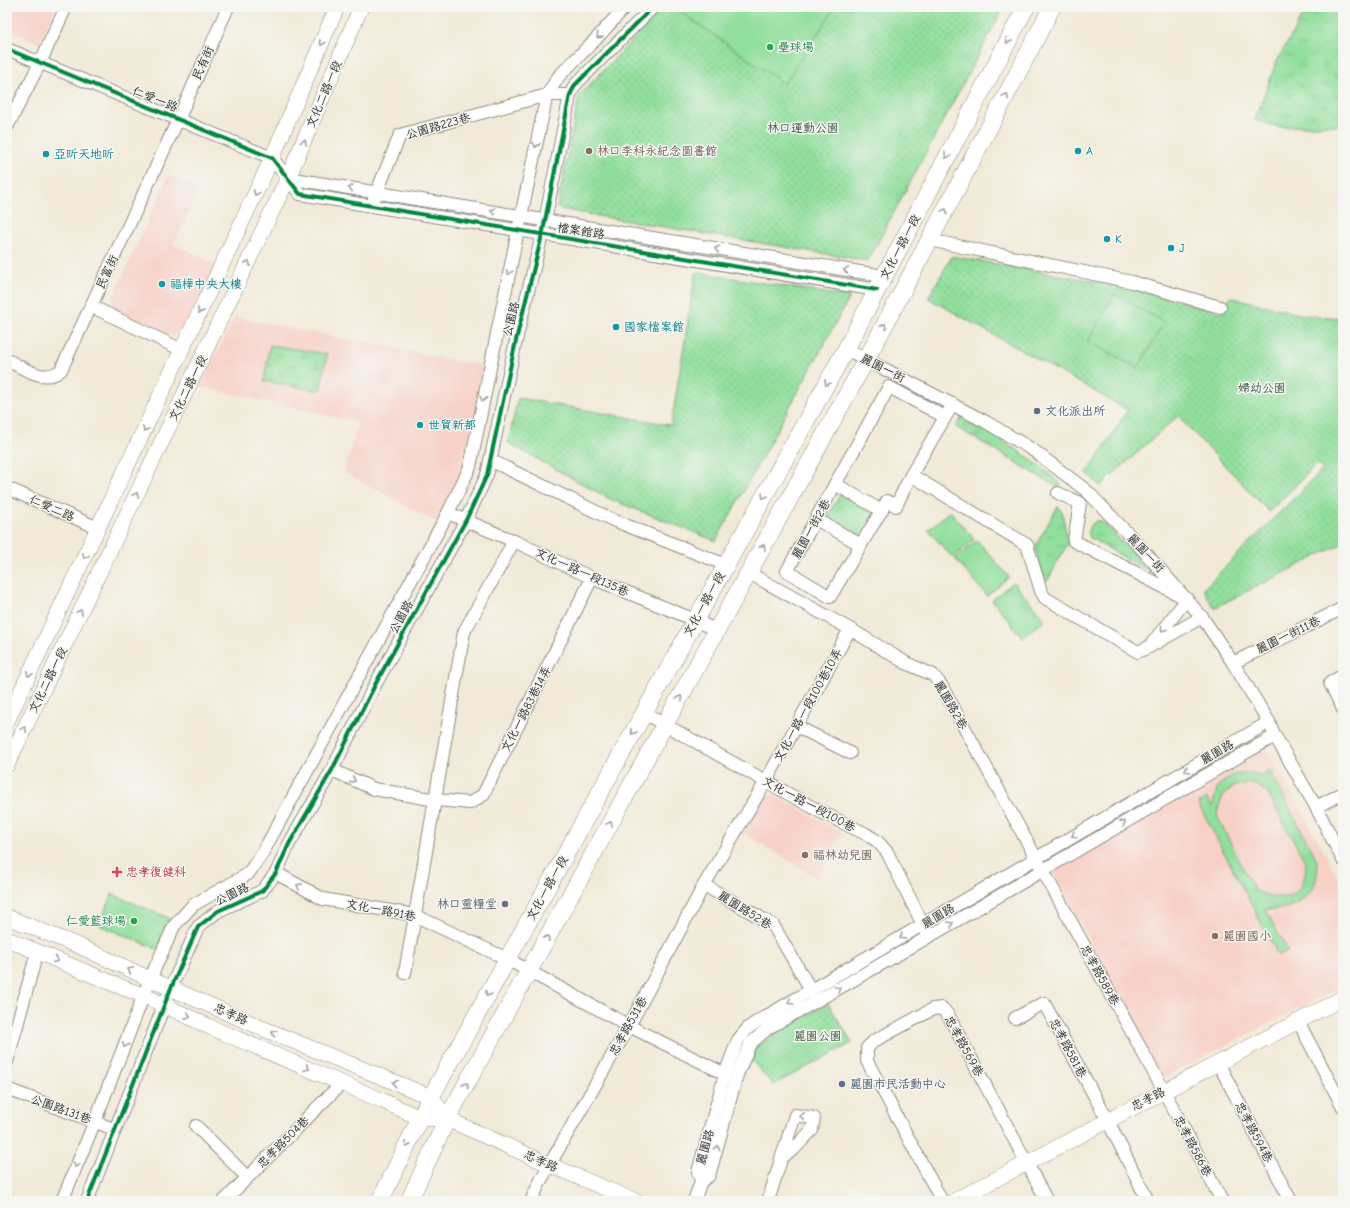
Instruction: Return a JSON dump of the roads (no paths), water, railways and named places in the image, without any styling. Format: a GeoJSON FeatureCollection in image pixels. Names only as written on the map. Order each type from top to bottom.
{"type":"FeatureCollection","features":[{"type":"Feature","properties":{"kind":"main road","name":"文化一路一段"},"geometry":{"type":"LineString","coordinates":[[380,1201],[420,1118],[846,349],[1026,7]]}},
{"type":"Feature","properties":{"kind":"main road","name":"文化一路一段"},"geometry":{"type":"LineString","coordinates":[[409,1201],[448,1119],[866,360],[1052,7]]}},
{"type":"Feature","properties":{"kind":"street"},"geometry":{"type":"LineString","coordinates":[[7,127],[40,63],[66,7]]}},
{"type":"Feature","properties":{"kind":"street","name":"民有街"},"geometry":{"type":"LineString","coordinates":[[178,120],[228,7]]}},
{"type":"Feature","properties":{"kind":"street","name":"文化二路一段"},"geometry":{"type":"LineString","coordinates":[[7,719],[272,158],[338,7]]}},
{"type":"Feature","properties":{"kind":"street","name":"文化二路一段"},"geometry":{"type":"LineString","coordinates":[[7,765],[288,178],[361,7]]}},
{"type":"Feature","properties":{"kind":"street","name":"公園路"},"geometry":{"type":"LineString","coordinates":[[62,1201],[95,1121],[143,995],[174,926],[193,905],[248,874],[264,849],[356,682],[448,513],[470,467],[547,95],[559,76],[625,7]]}},
{"type":"Feature","properties":{"kind":"street","name":"公園路"},"geometry":{"type":"LineString","coordinates":[[87,1201],[114,1129],[171,988],[198,928],[218,911],[262,891],[276,873],[289,844],[332,770],[373,690],[466,520],[487,475],[517,336],[542,234],[570,96],[575,85],[652,7]]}},
{"type":"Feature","properties":{"kind":"street","name":"仁愛一路"},"geometry":{"type":"LineString","coordinates":[[7,49],[272,158],[288,178]]}},
{"type":"Feature","properties":{"kind":"street"},"geometry":{"type":"LineString","coordinates":[[547,95],[570,96]]}},
{"type":"Feature","properties":{"kind":"street","name":"公園路223巷"},"geometry":{"type":"LineString","coordinates":[[371,206],[400,135],[547,95]]}},
{"type":"Feature","properties":{"kind":"street","name":"民富街"},"geometry":{"type":"LineString","coordinates":[[7,360],[40,376],[55,375],[61,370],[178,120]]}},
{"type":"Feature","properties":{"kind":"street","name":"檔案館路"},"geometry":{"type":"LineString","coordinates":[[288,178],[545,220],[881,283]]}},
{"type":"Feature","properties":{"kind":"street","name":"檔案館路"},"geometry":{"type":"LineString","coordinates":[[288,178],[300,194],[542,234],[881,283]]}},
{"type":"Feature","properties":{"kind":"street"},"geometry":{"type":"LineString","coordinates":[[929,240],[1132,282],[1220,308]]}},
{"type":"Feature","properties":{"kind":"street"},"geometry":{"type":"LineString","coordinates":[[91,306],[182,350]]}},
{"type":"Feature","properties":{"kind":"street","name":"麗園一街"},"geometry":{"type":"LineString","coordinates":[[846,349],[986,422],[1033,450],[1086,491],[1134,540],[1187,598],[1234,663],[1269,722],[1274,736],[1316,807],[1343,860]]}},
{"type":"Feature","properties":{"kind":"street","name":"麗園一街2巷"},"geometry":{"type":"LineString","coordinates":[[882,510],[830,597],[787,571],[889,387],[945,417]]}},
{"type":"Feature","properties":{"kind":"street"},"geometry":{"type":"LineString","coordinates":[[835,484],[882,510],[887,501],[896,506],[911,474],[952,404]]}},
{"type":"Feature","properties":{"kind":"street"},"geometry":{"type":"LineString","coordinates":[[490,460],[613,520],[726,565]]}},
{"type":"Feature","properties":{"kind":"street"},"geometry":{"type":"LineString","coordinates":[[470,467],[487,475]]}},
{"type":"Feature","properties":{"kind":"street"},"geometry":{"type":"LineString","coordinates":[[911,474],[1027,546],[1041,591],[1046,598],[1138,652],[1202,617]]}},
{"type":"Feature","properties":{"kind":"street","name":"仁愛二路"},"geometry":{"type":"LineString","coordinates":[[7,488],[98,528]]}},
{"type":"Feature","properties":{"kind":"street"},"geometry":{"type":"LineString","coordinates":[[1058,493],[1080,503],[1074,541],[1187,598],[1149,647]]}},
{"type":"Feature","properties":{"kind":"street","name":"文化一路一段135巷"},"geometry":{"type":"LineString","coordinates":[[448,513],[514,541],[592,578],[695,620],[717,631]]}},
{"type":"Feature","properties":{"kind":"street"},"geometry":{"type":"LineString","coordinates":[[816,519],[861,545]]}},
{"type":"Feature","properties":{"kind":"street"},"geometry":{"type":"LineString","coordinates":[[405,973],[464,632],[514,541]]}},
{"type":"Feature","properties":{"kind":"street","name":"麗園路2巷"},"geometry":{"type":"LineString","coordinates":[[749,573],[850,629],[906,663],[933,675],[941,685],[1036,858]]}},
{"type":"Feature","properties":{"kind":"street","name":"文化一路83巷14弄"},"geometry":{"type":"LineString","coordinates":[[332,770],[374,789],[436,800],[470,803],[483,795],[592,578]]}},
{"type":"Feature","properties":{"kind":"street","name":"麗園一街11巷"},"geometry":{"type":"LineString","coordinates":[[1234,663],[1343,608]]}},
{"type":"Feature","properties":{"kind":"street","name":"文化一路一段100巷10弄"},"geometry":{"type":"LineString","coordinates":[[704,885],[766,781],[850,629]]}},
{"type":"Feature","properties":{"kind":"street"},"geometry":{"type":"LineString","coordinates":[[1343,675],[1330,683],[1343,710]]}},
{"type":"Feature","properties":{"kind":"street"},"geometry":{"type":"LineString","coordinates":[[356,682],[373,690]]}},
{"type":"Feature","properties":{"kind":"street","name":"文化一路一段100巷"},"geometry":{"type":"LineString","coordinates":[[644,713],[877,841],[887,852],[929,937]]}},
{"type":"Feature","properties":{"kind":"street","name":"麗園路"},"geometry":{"type":"LineString","coordinates":[[694,1201],[701,1181],[698,1172],[725,1074],[738,1040],[748,1028],[1269,722]]}},
{"type":"Feature","properties":{"kind":"street"},"geometry":{"type":"LineString","coordinates":[[796,726],[850,753]]}},
{"type":"Feature","properties":{"kind":"street","name":"麗園路"},"geometry":{"type":"LineString","coordinates":[[701,1181],[710,1176],[737,1075],[750,1044],[768,1028],[929,937],[1274,736]]}},
{"type":"Feature","properties":{"kind":"street"},"geometry":{"type":"LineString","coordinates":[[1316,807],[1343,793]]}},
{"type":"Feature","properties":{"kind":"street"},"geometry":{"type":"LineString","coordinates":[[264,849],[282,859]]}},
{"type":"Feature","properties":{"kind":"street","name":"忠孝路589巷"},"geometry":{"type":"LineString","coordinates":[[1036,858],[1164,1091]]}},
{"type":"Feature","properties":{"kind":"street","name":"文化一路91巷"},"geometry":{"type":"LineString","coordinates":[[276,873],[323,899],[414,915],[507,959],[528,972],[629,1026],[725,1074]]}},
{"type":"Feature","properties":{"kind":"street","name":"麗園路52巷"},"geometry":{"type":"LineString","coordinates":[[704,885],[773,925],[817,1001]]}},
{"type":"Feature","properties":{"kind":"street","name":"忠孝路531巷"},"geometry":{"type":"LineString","coordinates":[[531,1201],[542,1178],[629,1026],[704,885]]}},
{"type":"Feature","properties":{"kind":"street","name":"忠孝路"},"geometry":{"type":"LineString","coordinates":[[7,918],[79,946],[264,1029],[431,1098],[448,1119]]}},
{"type":"Feature","properties":{"kind":"street"},"geometry":{"type":"LineString","coordinates":[[180,919],[198,928]]}},
{"type":"Feature","properties":{"kind":"street","name":"忠孝路"},"geometry":{"type":"LineString","coordinates":[[7,939],[165,1004],[210,1027],[420,1118],[448,1119],[630,1200]]}},
{"type":"Feature","properties":{"kind":"street"},"geometry":{"type":"LineString","coordinates":[[7,1062],[37,952]]}},
{"type":"Feature","properties":{"kind":"street","name":"忠孝路"},"geometry":{"type":"LineString","coordinates":[[954,1201],[1343,998]]}},
{"type":"Feature","properties":{"kind":"street","name":"忠孝路581巷"},"geometry":{"type":"LineString","coordinates":[[1015,1018],[1044,1003],[1108,1120]]}},
{"type":"Feature","properties":{"kind":"street","name":"忠孝路569巷"},"geometry":{"type":"LineString","coordinates":[[942,1201],[867,1061],[867,1048],[874,1040],[934,1009],[942,1008],[948,1015],[1027,1164]]}},
{"type":"Feature","properties":{"kind":"street"},"geometry":{"type":"LineString","coordinates":[[134,1021],[154,1030]]}},
{"type":"Feature","properties":{"kind":"street"},"geometry":{"type":"LineString","coordinates":[[1298,1021],[1343,1106]]}},
{"type":"Feature","properties":{"kind":"street","name":"忠孝路594巷"},"geometry":{"type":"LineString","coordinates":[[1218,1063],[1291,1201]]}},
{"type":"Feature","properties":{"kind":"street","name":"忠孝路504巷"},"geometry":{"type":"LineString","coordinates":[[224,1201],[342,1083]]}},
{"type":"Feature","properties":{"kind":"street","name":"公園路131巷"},"geometry":{"type":"LineString","coordinates":[[7,1088],[114,1129]]}},
{"type":"Feature","properties":{"kind":"street","name":"忠孝路586巷"},"geometry":{"type":"LineString","coordinates":[[1164,1091],[1222,1201]]}},
{"type":"Feature","properties":{"kind":"street"},"geometry":{"type":"LineString","coordinates":[[1108,1120],[1148,1201]]}},
{"type":"Feature","properties":{"kind":"street"},"geometry":{"type":"LineString","coordinates":[[196,1126],[247,1177]]}},
{"type":"Feature","properties":{"kind":"street"},"geometry":{"type":"LineString","coordinates":[[768,1201],[781,1158]]}},
{"type":"Feature","properties":{"kind":"street"},"geometry":{"type":"LineString","coordinates":[[1027,1164],[1046,1201]]}},
{"type":"Feature","properties":{"kind":"place","name":"壘球場"},"geometry":{"type":"Point","coordinates":[770,47]}},
{"type":"Feature","properties":{"kind":"place","name":"林口李科永紀念圖書館"},"geometry":{"type":"Point","coordinates":[589,151]}},
{"type":"Feature","properties":{"kind":"place","name":"A"},"geometry":{"type":"Point","coordinates":[1078,151]}},
{"type":"Feature","properties":{"kind":"place","name":"亞昕天地昕"},"geometry":{"type":"Point","coordinates":[46,154]}},
{"type":"Feature","properties":{"kind":"place","name":"K"},"geometry":{"type":"Point","coordinates":[1107,239]}},
{"type":"Feature","properties":{"kind":"place","name":"J"},"geometry":{"type":"Point","coordinates":[1171,248]}},
{"type":"Feature","properties":{"kind":"place","name":"福樺中央大樓"},"geometry":{"type":"Point","coordinates":[162,284]}},
{"type":"Feature","properties":{"kind":"place","name":"國家檔案館"},"geometry":{"type":"Point","coordinates":[616,327]}},
{"type":"Feature","properties":{"kind":"place","name":"文化派出所"},"geometry":{"type":"Point","coordinates":[1037,411]}},
{"type":"Feature","properties":{"kind":"place","name":"世貿新都"},"geometry":{"type":"Point","coordinates":[420,425]}},
{"type":"Feature","properties":{"kind":"place","name":"福林幼兒園"},"geometry":{"type":"Point","coordinates":[805,855]}},
{"type":"Feature","properties":{"kind":"place","name":"忠孝復健科"},"geometry":{"type":"Point","coordinates":[117,872]}},
{"type":"Feature","properties":{"kind":"place","name":"林口靈糧堂"},"geometry":{"type":"Point","coordinates":[505,904]}},
{"type":"Feature","properties":{"kind":"place","name":"仁愛籃球場"},"geometry":{"type":"Point","coordinates":[134,921]}},
{"type":"Feature","properties":{"kind":"place","name":"麗園國小"},"geometry":{"type":"Point","coordinates":[1215,936]}},
{"type":"Feature","properties":{"kind":"place","name":"麗園市民活動中心"},"geometry":{"type":"Point","coordinates":[842,1084]}},
{"type":"Feature","properties":{"kind":"park label","name":"林口運動公園"},"geometry":{"type":"Point","coordinates":[803,128]}},
{"type":"Feature","properties":{"kind":"park label","name":"婦幼公園"},"geometry":{"type":"Point","coordinates":[1262,388]}},
{"type":"Feature","properties":{"kind":"park label","name":"麗園公園"},"geometry":{"type":"Point","coordinates":[818,1036]}}]}
